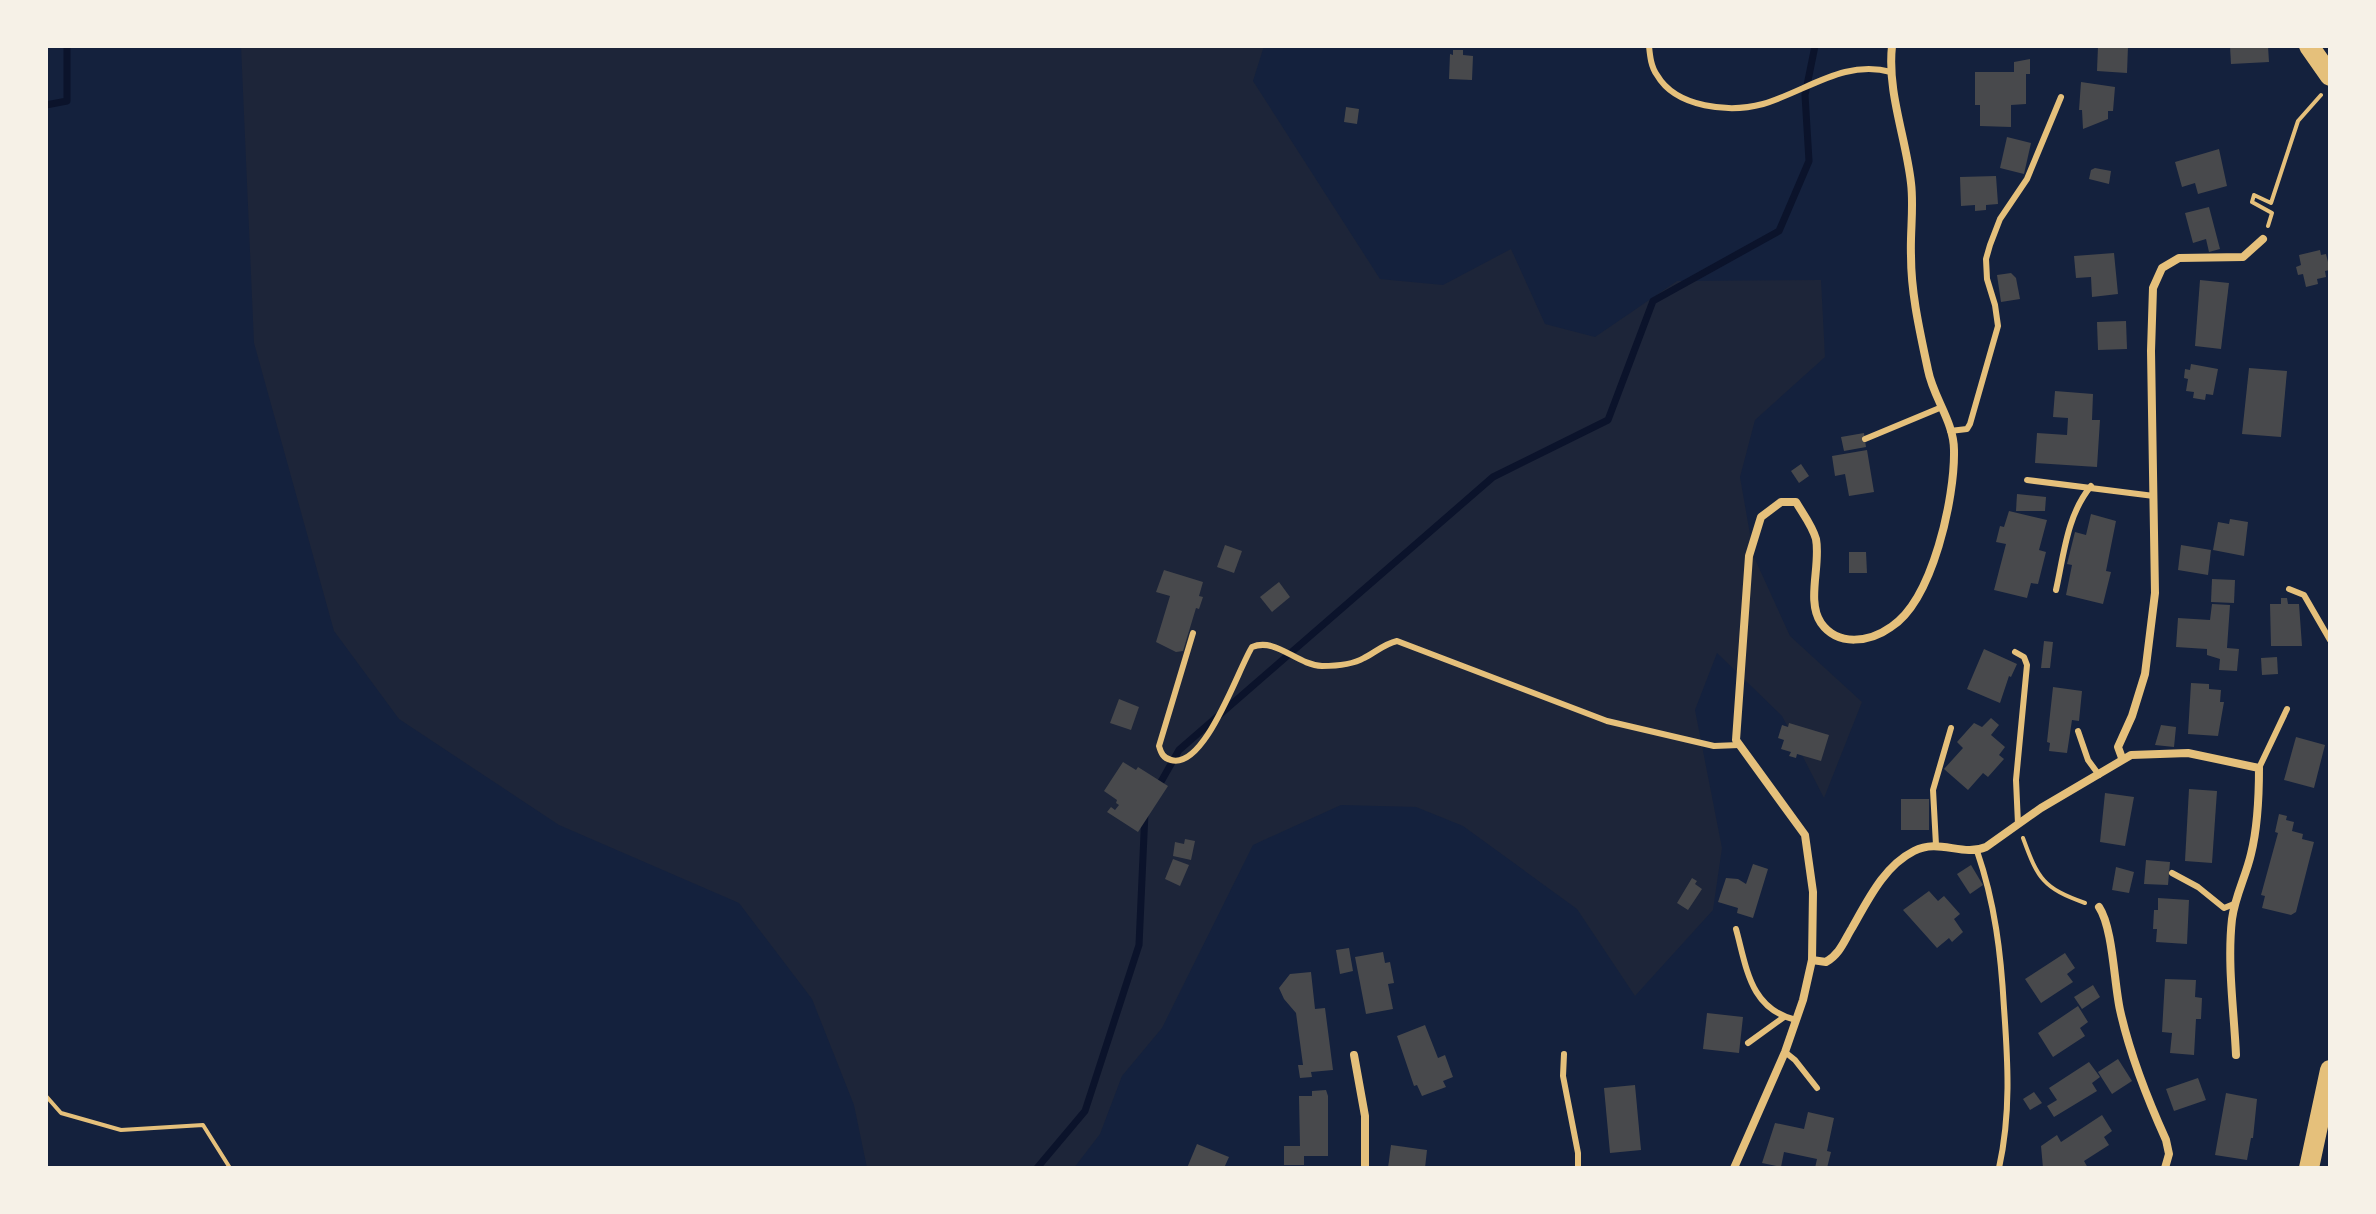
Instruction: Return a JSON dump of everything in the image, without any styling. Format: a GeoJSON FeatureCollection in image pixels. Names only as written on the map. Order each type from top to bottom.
{"type":"FeatureCollection","features":[{"type":"Feature","properties":{"kind":"main road"},"geometry":{"type":"LineString","coordinates":[[2309,46],[2327,84]]}},
{"type":"Feature","properties":{"kind":"main road"},"geometry":{"type":"LineString","coordinates":[[2309,1168],[2330,1070]]}},
{"type":"Feature","properties":{"kind":"street"},"geometry":{"type":"LineString","coordinates":[[1734,1168],[1785,1052],[1812,960],[1813,892],[1805,835],[1736,740],[1747,568],[1761,517],[1781,502],[1796,502],[1810,523],[1818,555],[1815,605],[1822,625],[1839,636],[1855,641],[1885,632],[1898,623],[1909,609],[1941,539],[1953,480],[1954,445],[1929,379],[1915,308],[1911,259],[1912,186],[1891,72],[1892,46]]}},
{"type":"Feature","properties":{"kind":"street"},"geometry":{"type":"LineString","coordinates":[[2122,758],[2118,747],[2140,695],[2155,593],[2151,301],[2157,277],[2162,268],[2179,258],[2243,257],[2263,239]]}},
{"type":"Feature","properties":{"kind":"street"},"geometry":{"type":"LineString","coordinates":[[1812,960],[1826,962],[1834,957],[1878,885],[1917,849],[1936,845],[1977,851],[1995,843],[2041,808],[2122,758],[2188,753],[2259,768],[2259,803],[2251,852],[2234,904],[2231,988],[2236,1055]]}},
{"type":"Feature","properties":{"kind":"street"},"geometry":{"type":"LineString","coordinates":[[2099,907],[2105,917],[2130,1051],[2166,1140],[2169,1154],[2165,1168]]}},
{"type":"Feature","properties":{"kind":"street"},"geometry":{"type":"LineString","coordinates":[[1354,1055],[1365,1116],[1365,1168]]}},
{"type":"Feature","properties":{"kind":"lane"},"geometry":{"type":"LineString","coordinates":[[1649,46],[1653,68],[1664,85],[1689,99],[1719,108],[1762,104],[1857,68],[1875,67],[1891,72]]}},
{"type":"Feature","properties":{"kind":"lane"},"geometry":{"type":"LineString","coordinates":[[1950,431],[1967,429],[1970,424],[1998,326],[1987,279],[1986,259],[1990,245],[2000,219],[2027,179],[2061,97]]}},
{"type":"Feature","properties":{"kind":"lane"},"geometry":{"type":"LineString","coordinates":[[1865,439],[1942,407]]}},
{"type":"Feature","properties":{"kind":"lane"},"geometry":{"type":"LineString","coordinates":[[2027,480],[2154,496]]}},
{"type":"Feature","properties":{"kind":"lane"},"geometry":{"type":"LineString","coordinates":[[2056,590],[2077,502],[2091,486]]}},
{"type":"Feature","properties":{"kind":"lane"},"geometry":{"type":"LineString","coordinates":[[2289,589],[2304,595],[2330,640]]}},
{"type":"Feature","properties":{"kind":"lane"},"geometry":{"type":"LineString","coordinates":[[1193,633],[1159,746],[1161,753],[1171,761],[1194,753],[1238,678],[1252,647],[1266,644],[1319,666],[1349,664],[1363,659],[1385,644],[1397,641],[1607,721],[1714,746],[1739,745]]}},
{"type":"Feature","properties":{"kind":"lane"},"geometry":{"type":"LineString","coordinates":[[2015,652],[2024,657],[2027,665],[2016,780],[2018,824]]}},
{"type":"Feature","properties":{"kind":"lane"},"geometry":{"type":"LineString","coordinates":[[2259,768],[2287,709]]}},
{"type":"Feature","properties":{"kind":"lane"},"geometry":{"type":"LineString","coordinates":[[1936,845],[1933,790],[1951,728]]}},
{"type":"Feature","properties":{"kind":"lane"},"geometry":{"type":"LineString","coordinates":[[2078,731],[2088,760],[2099,775]]}},
{"type":"Feature","properties":{"kind":"lane"},"geometry":{"type":"LineString","coordinates":[[1977,851],[1987,880],[2002,965],[2009,1092],[1999,1168]]}},
{"type":"Feature","properties":{"kind":"lane"},"geometry":{"type":"LineString","coordinates":[[2172,873],[2198,887],[2224,908],[2234,904]]}},
{"type":"Feature","properties":{"kind":"lane"},"geometry":{"type":"LineString","coordinates":[[1736,929],[1752,987],[1768,1008],[1796,1020]]}},
{"type":"Feature","properties":{"kind":"lane"},"geometry":{"type":"LineString","coordinates":[[1748,1043],[1784,1017]]}},
{"type":"Feature","properties":{"kind":"lane"},"geometry":{"type":"LineString","coordinates":[[1785,1052],[1817,1088]]}},
{"type":"Feature","properties":{"kind":"lane"},"geometry":{"type":"LineString","coordinates":[[1564,1054],[1563,1076],[1575,1134],[1578,1168]]}},
{"type":"Feature","properties":{"kind":"path"},"geometry":{"type":"LineString","coordinates":[[2263,239],[2272,213],[2252,202],[2254,195],[2271,203],[2298,121],[2327,84]]}},
{"type":"Feature","properties":{"kind":"path"},"geometry":{"type":"LineString","coordinates":[[2018,824],[2033,864],[2045,884],[2057,892],[2099,907]]}},
{"type":"Feature","properties":{"kind":"path"},"geometry":{"type":"LineString","coordinates":[[46,1096],[61,1113],[121,1130],[203,1125],[230,1168]]}},
{"type":"Feature","properties":{"kind":"shaded area"},"geometry":{"type":"Polygon","coordinates":[[[241,46],[1264,46],[1253,81],[1380,279],[1443,285],[1511,249],[1545,324],[1595,337],[1677,281],[1821,280],[1825,357],[1755,420],[1740,477],[1754,557],[1790,636],[1862,702],[1824,798],[1782,716],[1717,653],[1695,710],[1722,848],[1713,910],[1635,996],[1577,909],[1463,826],[1416,807],[1341,805],[1253,845],[1162,1028],[1122,1076],[1100,1134],[1074,1168],[867,1168],[854,1105],[812,999],[739,903],[559,825],[399,719],[334,631],[254,343],[241,46]]]}},
{"type":"Feature","properties":{"kind":"building"},"geometry":{"type":"Polygon","coordinates":[[[2098,46],[2128,46],[2127,73],[2097,71],[2098,46]]]}},
{"type":"Feature","properties":{"kind":"building"},"geometry":{"type":"Polygon","coordinates":[[[2230,46],[2268,46],[2269,62],[2231,64],[2230,46]]]}},
{"type":"Feature","properties":{"kind":"building"},"geometry":{"type":"Polygon","coordinates":[[[1453,50],[1463,50],[1463,55],[1473,56],[1472,80],[1449,79],[1450,54],[1453,55],[1453,50]]]}},
{"type":"Feature","properties":{"kind":"building"},"geometry":{"type":"Polygon","coordinates":[[[2030,59],[2030,74],[2026,74],[2026,104],[2011,105],[2011,127],[1980,126],[1980,105],[1975,105],[1975,72],[2014,72],[2014,62],[2030,59]]]}},
{"type":"Feature","properties":{"kind":"building"},"geometry":{"type":"Polygon","coordinates":[[[2081,82],[2115,87],[2113,111],[2108,111],[2108,119],[2083,129],[2082,110],[2079,110],[2081,82]]]}},
{"type":"Feature","properties":{"kind":"building"},"geometry":{"type":"Polygon","coordinates":[[[1346,107],[1359,109],[1357,124],[1344,122],[1346,107]]]}},
{"type":"Feature","properties":{"kind":"building"},"geometry":{"type":"Polygon","coordinates":[[[2007,137],[2031,143],[2024,174],[2000,168],[2007,137]]]}},
{"type":"Feature","properties":{"kind":"building"},"geometry":{"type":"Polygon","coordinates":[[[2219,149],[2227,186],[2198,194],[2195,183],[2182,187],[2175,162],[2219,149]]]}},
{"type":"Feature","properties":{"kind":"building"},"geometry":{"type":"Polygon","coordinates":[[[2091,170],[2111,171],[2109,184],[2089,179],[2091,170]]]}},
{"type":"Feature","properties":{"kind":"building"},"geometry":{"type":"Polygon","coordinates":[[[1996,176],[1998,204],[1986,205],[1986,210],[1975,211],[1975,205],[1961,206],[1960,177],[1996,176]]]}},
{"type":"Feature","properties":{"kind":"building"},"geometry":{"type":"Polygon","coordinates":[[[2209,207],[2220,249],[2209,252],[2206,239],[2193,243],[2185,213],[2209,207]]]}},
{"type":"Feature","properties":{"kind":"building"},"geometry":{"type":"Polygon","coordinates":[[[2320,250],[2321,255],[2326,254],[2330,270],[2325,271],[2326,277],[2317,279],[2318,284],[2306,287],[2303,274],[2298,275],[2296,267],[2301,265],[2299,255],[2320,250]]]}},
{"type":"Feature","properties":{"kind":"building"},"geometry":{"type":"Polygon","coordinates":[[[2114,253],[2118,294],[2092,297],[2091,277],[2076,278],[2074,256],[2114,253]]]}},
{"type":"Feature","properties":{"kind":"building"},"geometry":{"type":"Polygon","coordinates":[[[2011,273],[2016,278],[2020,299],[2001,302],[1997,275],[2011,273]]]}},
{"type":"Feature","properties":{"kind":"building"},"geometry":{"type":"Polygon","coordinates":[[[2200,280],[2229,283],[2221,349],[2195,346],[2200,280]]]}},
{"type":"Feature","properties":{"kind":"building"},"geometry":{"type":"Polygon","coordinates":[[[2126,321],[2127,349],[2098,350],[2097,322],[2126,321]]]}},
{"type":"Feature","properties":{"kind":"building"},"geometry":{"type":"Polygon","coordinates":[[[2191,364],[2218,369],[2213,395],[2206,394],[2205,400],[2193,398],[2194,392],[2186,391],[2188,379],[2184,378],[2185,369],[2190,370],[2191,364]]]}},
{"type":"Feature","properties":{"kind":"building"},"geometry":{"type":"Polygon","coordinates":[[[2249,368],[2287,371],[2281,437],[2242,434],[2249,368]]]}},
{"type":"Feature","properties":{"kind":"building"},"geometry":{"type":"Polygon","coordinates":[[[2055,391],[2093,394],[2092,420],[2100,420],[2097,467],[2035,463],[2037,433],[2067,435],[2068,418],[2053,417],[2055,391]]]}},
{"type":"Feature","properties":{"kind":"building"},"geometry":{"type":"Polygon","coordinates":[[[1864,433],[1866,447],[1844,451],[1841,437],[1864,433]]]}},
{"type":"Feature","properties":{"kind":"building"},"geometry":{"type":"Polygon","coordinates":[[[1867,450],[1874,492],[1849,496],[1845,474],[1835,476],[1832,456],[1867,450]]]}},
{"type":"Feature","properties":{"kind":"building"},"geometry":{"type":"Polygon","coordinates":[[[1801,464],[1809,476],[1799,483],[1791,471],[1801,464]]]}},
{"type":"Feature","properties":{"kind":"building"},"geometry":{"type":"Polygon","coordinates":[[[2017,494],[2046,497],[2045,511],[2016,511],[2017,494]]]}},
{"type":"Feature","properties":{"kind":"building"},"geometry":{"type":"Polygon","coordinates":[[[2009,511],[2047,520],[2039,550],[2046,552],[2038,584],[2031,583],[2027,598],[1994,590],[2006,544],[1996,542],[2000,526],[2004,527],[2009,511]]]}},
{"type":"Feature","properties":{"kind":"building"},"geometry":{"type":"Polygon","coordinates":[[[2091,514],[2116,521],[2106,571],[2111,572],[2103,604],[2066,595],[2072,565],[2067,564],[2075,532],[2086,535],[2091,514]]]}},
{"type":"Feature","properties":{"kind":"building"},"geometry":{"type":"Polygon","coordinates":[[[2230,519],[2248,522],[2244,556],[2213,550],[2218,522],[2229,524],[2230,519]]]}},
{"type":"Feature","properties":{"kind":"building"},"geometry":{"type":"Polygon","coordinates":[[[1225,545],[1242,551],[1234,573],[1217,567],[1225,545]]]}},
{"type":"Feature","properties":{"kind":"building"},"geometry":{"type":"Polygon","coordinates":[[[2181,545],[2211,550],[2208,575],[2178,570],[2181,545]]]}},
{"type":"Feature","properties":{"kind":"building"},"geometry":{"type":"Polygon","coordinates":[[[1849,552],[1866,552],[1867,573],[1849,573],[1849,552]]]}},
{"type":"Feature","properties":{"kind":"building"},"geometry":{"type":"Polygon","coordinates":[[[1164,570],[1203,582],[1199,596],[1203,597],[1199,609],[1196,608],[1183,651],[1176,652],[1156,642],[1170,596],[1156,592],[1164,570]]]}},
{"type":"Feature","properties":{"kind":"building"},"geometry":{"type":"Polygon","coordinates":[[[2212,579],[2235,580],[2234,603],[2211,602],[2212,579]]]}},
{"type":"Feature","properties":{"kind":"building"},"geometry":{"type":"Polygon","coordinates":[[[1279,582],[1290,597],[1272,612],[1260,597],[1279,582]]]}},
{"type":"Feature","properties":{"kind":"building"},"geometry":{"type":"Polygon","coordinates":[[[2281,598],[2287,598],[2288,604],[2299,604],[2302,646],[2271,646],[2270,604],[2281,604],[2281,598]]]}},
{"type":"Feature","properties":{"kind":"building"},"geometry":{"type":"Polygon","coordinates":[[[2212,604],[2230,605],[2227,648],[2239,649],[2237,671],[2219,670],[2220,659],[2207,655],[2207,649],[2176,647],[2178,618],[2210,620],[2212,604]]]}},
{"type":"Feature","properties":{"kind":"building"},"geometry":{"type":"Polygon","coordinates":[[[2044,641],[2053,642],[2050,668],[2041,668],[2044,641]]]}},
{"type":"Feature","properties":{"kind":"building"},"geometry":{"type":"Polygon","coordinates":[[[1984,649],[2017,664],[2009,676],[2000,703],[1967,689],[1984,649]]]}},
{"type":"Feature","properties":{"kind":"building"},"geometry":{"type":"Polygon","coordinates":[[[2277,657],[2278,674],[2262,675],[2261,658],[2277,657]]]}},
{"type":"Feature","properties":{"kind":"building"},"geometry":{"type":"Polygon","coordinates":[[[2191,683],[2209,684],[2209,689],[2221,690],[2220,702],[2224,702],[2218,736],[2188,734],[2191,683]]]}},
{"type":"Feature","properties":{"kind":"building"},"geometry":{"type":"Polygon","coordinates":[[[2053,687],[2082,691],[2079,721],[2072,720],[2067,753],[2049,751],[2050,743],[2047,742],[2053,687]]]}},
{"type":"Feature","properties":{"kind":"building"},"geometry":{"type":"Polygon","coordinates":[[[1119,699],[1139,707],[1131,730],[1110,723],[1119,699]]]}},
{"type":"Feature","properties":{"kind":"building"},"geometry":{"type":"Polygon","coordinates":[[[1991,718],[1999,725],[1991,735],[2005,747],[1999,755],[2004,759],[1988,777],[1983,773],[1968,790],[1944,769],[1963,748],[1957,742],[1974,723],[1982,727],[1991,718]]]}},
{"type":"Feature","properties":{"kind":"building"},"geometry":{"type":"Polygon","coordinates":[[[1789,723],[1829,735],[1821,761],[1797,754],[1796,758],[1789,756],[1791,752],[1781,749],[1784,740],[1778,738],[1782,725],[1788,727],[1789,723]]]}},
{"type":"Feature","properties":{"kind":"building"},"geometry":{"type":"Polygon","coordinates":[[[2161,725],[2176,727],[2174,747],[2155,745],[2161,725]]]}},
{"type":"Feature","properties":{"kind":"building"},"geometry":{"type":"Polygon","coordinates":[[[2296,737],[2325,745],[2314,788],[2284,780],[2296,737]]]}},
{"type":"Feature","properties":{"kind":"building"},"geometry":{"type":"Polygon","coordinates":[[[1123,762],[1136,770],[1138,767],[1168,786],[1138,832],[1107,812],[1119,805],[1104,791],[1123,762]]]}},
{"type":"Feature","properties":{"kind":"building"},"geometry":{"type":"Polygon","coordinates":[[[2189,789],[2217,791],[2212,863],[2185,861],[2189,789]]]}},
{"type":"Feature","properties":{"kind":"building"},"geometry":{"type":"Polygon","coordinates":[[[2105,793],[2134,797],[2125,846],[2100,842],[2105,793]]]}},
{"type":"Feature","properties":{"kind":"building"},"geometry":{"type":"Polygon","coordinates":[[[1901,799],[1929,799],[1929,830],[1901,830],[1901,799]]]}},
{"type":"Feature","properties":{"kind":"building"},"geometry":{"type":"Polygon","coordinates":[[[2279,814],[2294,822],[2292,831],[2303,834],[2302,839],[2314,842],[2296,912],[2291,915],[2262,908],[2265,896],[2261,895],[2278,833],[2275,832],[2279,814]]]}},
{"type":"Feature","properties":{"kind":"building"},"geometry":{"type":"Polygon","coordinates":[[[1185,839],[1195,841],[1191,860],[1173,856],[1175,842],[1184,844],[1185,839]]]}},
{"type":"Feature","properties":{"kind":"building"},"geometry":{"type":"Polygon","coordinates":[[[1173,859],[1189,865],[1180,886],[1165,879],[1173,859]]]}},
{"type":"Feature","properties":{"kind":"building"},"geometry":{"type":"Polygon","coordinates":[[[2146,860],[2170,862],[2168,885],[2144,884],[2146,860]]]}},
{"type":"Feature","properties":{"kind":"building"},"geometry":{"type":"Polygon","coordinates":[[[1753,864],[1768,869],[1753,918],[1737,913],[1738,908],[1718,902],[1726,878],[1738,879],[1746,884],[1753,864]]]}},
{"type":"Feature","properties":{"kind":"building"},"geometry":{"type":"Polygon","coordinates":[[[1971,865],[1983,885],[1970,894],[1957,874],[1971,865]]]}},
{"type":"Feature","properties":{"kind":"building"},"geometry":{"type":"Polygon","coordinates":[[[2116,867],[2134,872],[2129,893],[2112,890],[2116,867]]]}},
{"type":"Feature","properties":{"kind":"building"},"geometry":{"type":"Polygon","coordinates":[[[1692,878],[1702,889],[1688,910],[1677,903],[1692,878]]]}},
{"type":"Feature","properties":{"kind":"building"},"geometry":{"type":"Polygon","coordinates":[[[1929,891],[1938,901],[1944,896],[1960,914],[1954,919],[1963,932],[1952,942],[1949,938],[1937,948],[1903,910],[1929,891]]]}},
{"type":"Feature","properties":{"kind":"building"},"geometry":{"type":"Polygon","coordinates":[[[2158,898],[2189,900],[2187,944],[2156,942],[2157,929],[2153,929],[2158,898]]]}},
{"type":"Feature","properties":{"kind":"building"},"geometry":{"type":"Polygon","coordinates":[[[1349,948],[1353,971],[1340,974],[1336,950],[1349,948]]]}},
{"type":"Feature","properties":{"kind":"building"},"geometry":{"type":"Polygon","coordinates":[[[1383,952],[1385,963],[1390,962],[1394,983],[1388,984],[1393,1009],[1366,1014],[1355,957],[1383,952]]]}},
{"type":"Feature","properties":{"kind":"building"},"geometry":{"type":"Polygon","coordinates":[[[2065,953],[2075,968],[2067,974],[2073,982],[2041,1003],[2025,979],[2065,953]]]}},
{"type":"Feature","properties":{"kind":"building"},"geometry":{"type":"Polygon","coordinates":[[[1311,972],[1315,1009],[1325,1008],[1333,1070],[1311,1072],[1312,1077],[1300,1078],[1298,1065],[1303,1065],[1296,1013],[1279,988],[1290,974],[1311,972]]]}},
{"type":"Feature","properties":{"kind":"building"},"geometry":{"type":"Polygon","coordinates":[[[2165,979],[2196,980],[2195,997],[2202,998],[2201,1019],[2196,1019],[2194,1055],[2170,1053],[2172,1033],[2162,1032],[2165,979]]]}},
{"type":"Feature","properties":{"kind":"building"},"geometry":{"type":"Polygon","coordinates":[[[2093,985],[2100,997],[2082,1009],[2074,997],[2093,985]]]}},
{"type":"Feature","properties":{"kind":"building"},"geometry":{"type":"Polygon","coordinates":[[[2078,1006],[2088,1022],[2080,1028],[2085,1036],[2053,1057],[2038,1033],[2078,1006]]]}},
{"type":"Feature","properties":{"kind":"building"},"geometry":{"type":"Polygon","coordinates":[[[1707,1013],[1743,1017],[1739,1053],[1703,1049],[1707,1013]]]}},
{"type":"Feature","properties":{"kind":"building"},"geometry":{"type":"Polygon","coordinates":[[[1425,1025],[1438,1058],[1445,1055],[1453,1077],[1443,1081],[1446,1087],[1422,1096],[1417,1085],[1414,1086],[1397,1036],[1425,1025]]]}},
{"type":"Feature","properties":{"kind":"building"},"geometry":{"type":"Polygon","coordinates":[[[2118,1059],[2132,1081],[2112,1094],[2098,1072],[2118,1059]]]}},
{"type":"Feature","properties":{"kind":"building"},"geometry":{"type":"Polygon","coordinates":[[[2089,1062],[2100,1077],[2092,1083],[2097,1091],[2054,1117],[2047,1106],[2057,1100],[2049,1088],[2089,1062]]]}},
{"type":"Feature","properties":{"kind":"building"},"geometry":{"type":"Polygon","coordinates":[[[2198,1078],[2206,1100],[2174,1111],[2166,1089],[2198,1078]]]}},
{"type":"Feature","properties":{"kind":"building"},"geometry":{"type":"Polygon","coordinates":[[[1635,1085],[1641,1150],[1610,1153],[1604,1088],[1635,1085]]]}},
{"type":"Feature","properties":{"kind":"building"},"geometry":{"type":"Polygon","coordinates":[[[1326,1090],[1328,1156],[1304,1156],[1304,1165],[1284,1165],[1284,1146],[1300,1146],[1299,1096],[1312,1096],[1312,1091],[1326,1090]]]}},
{"type":"Feature","properties":{"kind":"building"},"geometry":{"type":"Polygon","coordinates":[[[2034,1092],[2042,1103],[2030,1110],[2023,1099],[2034,1092]]]}},
{"type":"Feature","properties":{"kind":"building"},"geometry":{"type":"Polygon","coordinates":[[[2226,1093],[2257,1099],[2247,1160],[2215,1155],[2226,1093]]]}},
{"type":"Feature","properties":{"kind":"building"},"geometry":{"type":"Polygon","coordinates":[[[1808,1112],[1834,1118],[1827,1168],[1815,1168],[1817,1159],[1784,1152],[1781,1167],[1762,1163],[1775,1123],[1804,1129],[1808,1112]]]}},
{"type":"Feature","properties":{"kind":"building"},"geometry":{"type":"Polygon","coordinates":[[[2102,1115],[2112,1131],[2104,1137],[2109,1145],[2084,1161],[2088,1168],[2043,1168],[2041,1146],[2057,1135],[2061,1142],[2102,1115]]]}},
{"type":"Feature","properties":{"kind":"building"},"geometry":{"type":"Polygon","coordinates":[[[1197,1144],[1229,1157],[1224,1168],[1187,1168],[1197,1144]]]}},
{"type":"Feature","properties":{"kind":"building"},"geometry":{"type":"Polygon","coordinates":[[[1391,1145],[1427,1150],[1425,1168],[1388,1168],[1391,1145]]]}},
{"type":"Feature","properties":{"kind":"waterway"},"geometry":{"type":"LineString","coordinates":[[46,105],[67,101],[67,46]]}},
{"type":"Feature","properties":{"kind":"waterway"},"geometry":{"type":"LineString","coordinates":[[1158,787],[1179,750],[1493,477],[1608,420],[1653,301],[1779,231],[1809,161],[1805,95],[1815,46]]}},
{"type":"Feature","properties":{"kind":"waterway"},"geometry":{"type":"LineString","coordinates":[[1037,1168],[1085,1111],[1139,945],[1145,812]]}}]}
